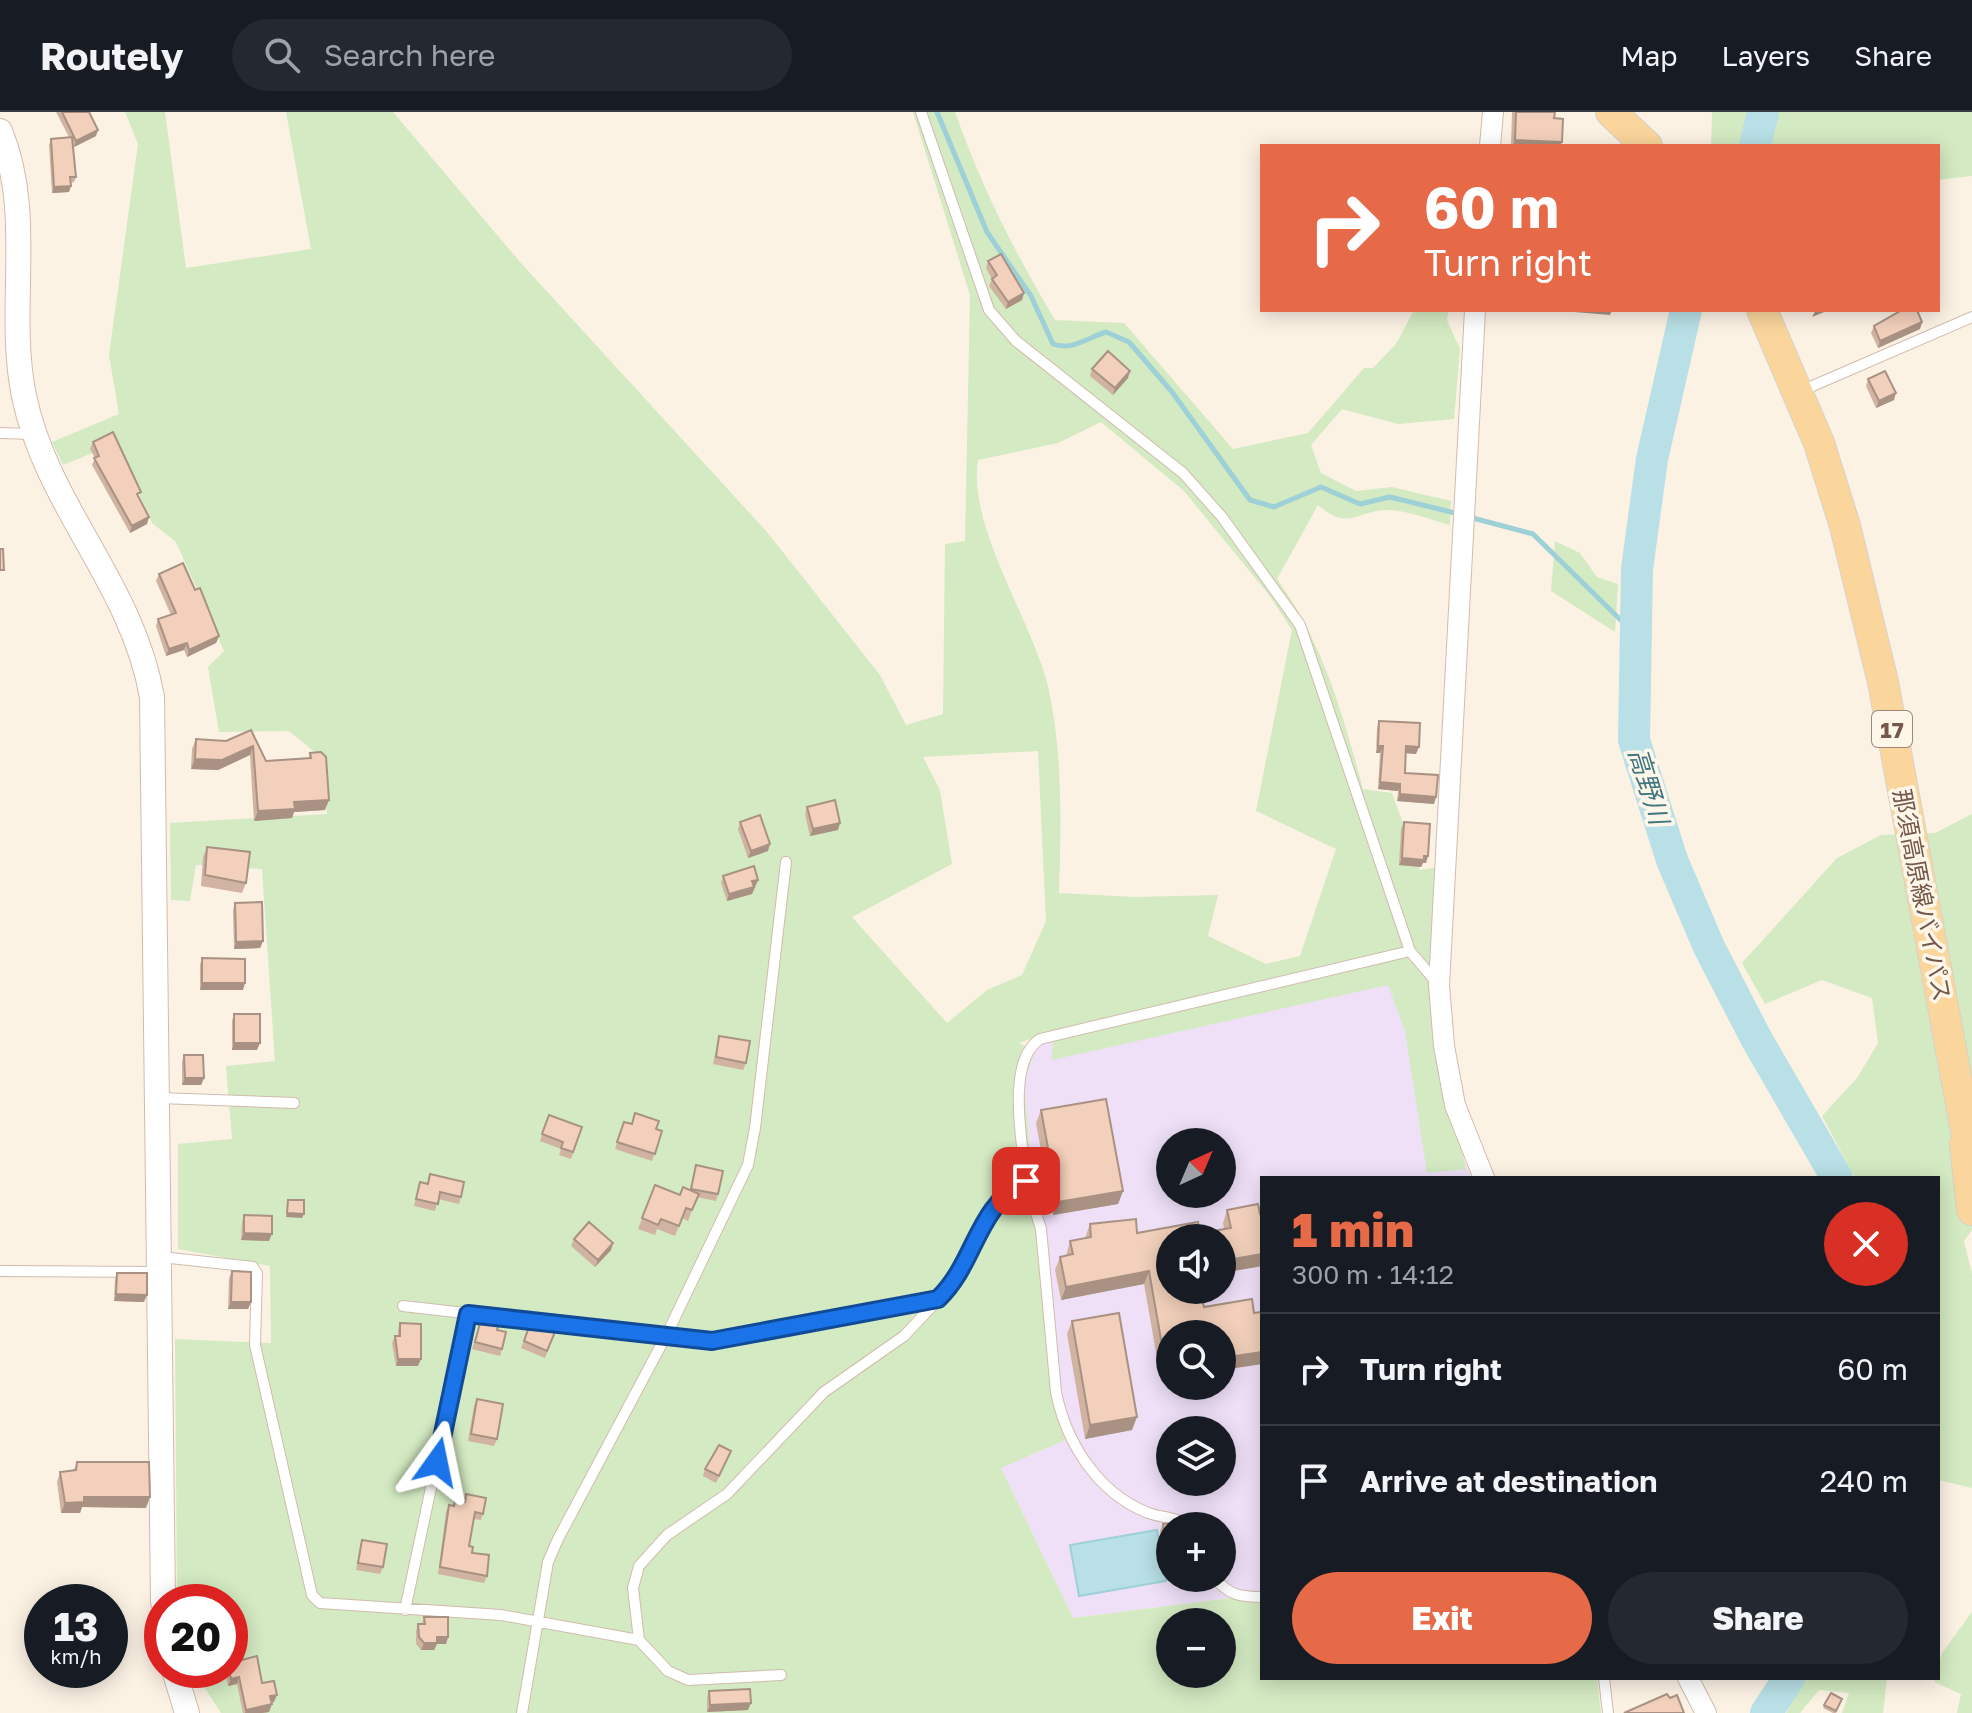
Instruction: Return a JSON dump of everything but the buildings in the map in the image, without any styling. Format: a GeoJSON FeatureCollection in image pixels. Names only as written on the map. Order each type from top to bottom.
{"type":"FeatureCollection","features":[{"type":"Feature","properties":{"kind":"main road"},"geometry":{"type":"LineString","coordinates":[[1611,112],[1645,144]]}},
{"type":"Feature","properties":{"kind":"main road","name":"那須高原線バイパス"},"geometry":{"type":"LineString","coordinates":[[1763,312],[1819,443],[1845,526],[1883,682],[1972,1163]]}},
{"type":"Feature","properties":{"kind":"main road"},"geometry":{"type":"LineString","coordinates":[[1961,1095],[1972,1131]]}},
{"type":"Feature","properties":{"kind":"main road","name":"17"},"geometry":{"type":"LineString","coordinates":[[1961,1095],[1972,1210]]}},
{"type":"Feature","properties":{"kind":"street"},"geometry":{"type":"LineString","coordinates":[[1490,144],[1493,112]]}},
{"type":"Feature","properties":{"kind":"street"},"geometry":{"type":"LineString","coordinates":[[0,131],[16,190],[19,355],[23,393],[34,434],[58,490],[125,606],[147,669],[155,730],[163,1584]]}},
{"type":"Feature","properties":{"kind":"street"},"geometry":{"type":"LineString","coordinates":[[1475,312],[1439,985],[1444,1046],[1455,1105],[1483,1176]]}},
{"type":"Feature","properties":{"kind":"street"},"geometry":{"type":"LineString","coordinates":[[1689,1680],[1706,1713]]}},
{"type":"Feature","properties":{"kind":"street"},"geometry":{"type":"LineString","coordinates":[[179,1688],[187,1713]]}},
{"type":"Feature","properties":{"kind":"lane"},"geometry":{"type":"LineString","coordinates":[[921,112],[989,310],[1016,341],[1183,473],[1222,517],[1300,625],[1410,951],[1439,985]]}},
{"type":"Feature","properties":{"kind":"lane"},"geometry":{"type":"LineString","coordinates":[[1798,392],[1972,317]]}},
{"type":"Feature","properties":{"kind":"lane"},"geometry":{"type":"LineString","coordinates":[[0,433],[34,434]]}},
{"type":"Feature","properties":{"kind":"lane"},"geometry":{"type":"LineString","coordinates":[[522,1713],[548,1562],[667,1334],[751,1151],[786,862]]}},
{"type":"Feature","properties":{"kind":"lane"},"geometry":{"type":"LineString","coordinates":[[1156,1515],[1120,1498],[1085,1462],[1061,1419],[1054,1378],[1041,1229],[1026,1181],[1020,1076],[1031,1044],[1040,1039],[1410,951]]}},
{"type":"Feature","properties":{"kind":"lane"},"geometry":{"type":"LineString","coordinates":[[159,1098],[294,1103]]}},
{"type":"Feature","properties":{"kind":"lane"},"geometry":{"type":"LineString","coordinates":[[781,1675],[688,1680],[668,1671],[639,1640],[633,1588],[639,1566],[651,1549],[727,1494],[824,1392],[904,1336],[951,1286],[997,1201],[1026,1181]]}},
{"type":"Feature","properties":{"kind":"lane"},"geometry":{"type":"LineString","coordinates":[[0,1271],[229,1262],[253,1267],[257,1273],[255,1345],[312,1595],[320,1603],[501,1615],[639,1640]]}},
{"type":"Feature","properties":{"kind":"lane"},"geometry":{"type":"LineString","coordinates":[[403,1306],[726,1340],[938,1299]]}},
{"type":"Feature","properties":{"kind":"lane"},"geometry":{"type":"LineString","coordinates":[[405,1610],[468,1314]]}},
{"type":"Feature","properties":{"kind":"lane"},"geometry":{"type":"LineString","coordinates":[[1227,1592],[1239,1597],[1260,1597]]}},
{"type":"Feature","properties":{"kind":"lane"},"geometry":{"type":"LineString","coordinates":[[1604,1680],[1608,1713]]}},
{"type":"Feature","properties":{"kind":"shaded area"},"geometry":{"type":"Polygon","coordinates":[[[1402,958],[1440,1097],[1470,1176],[1260,1176],[1260,1594],[1073,1618],[1001,1468],[1065,1440],[1044,1227],[1033,1184],[1024,1083],[1035,1051],[1045,1042],[1402,958]]]}},
{"type":"Feature","properties":{"kind":"green space"},"geometry":{"type":"Polygon","coordinates":[[[125,112],[165,112],[186,268],[311,249],[286,112],[393,112],[520,262],[767,532],[880,675],[906,725],[943,714],[945,544],[965,541],[970,295],[913,112],[955,112],[1000,219],[1055,320],[1124,323],[1233,449],[1308,433],[1364,368],[1373,368],[1396,344],[1413,312],[1449,312],[1447,320],[1460,349],[1454,419],[1398,424],[1342,409],[1311,445],[1321,473],[1356,491],[1392,487],[1451,501],[1450,525],[1395,510],[1353,518],[1338,517],[1318,505],[1277,579],[1319,653],[1348,734],[1363,789],[1392,793],[1420,870],[1440,867],[1429,994],[1466,1169],[1427,1173],[1405,1031],[1388,985],[1052,1060],[1053,1030],[1019,1043],[1035,1051],[1024,1083],[1033,1184],[1044,1227],[1065,1440],[1001,1468],[1073,1618],[1260,1594],[1260,1680],[1597,1680],[1601,1713],[221,1713],[205,1688],[248,1688],[248,1584],[177,1584],[175,1339],[271,1343],[270,1266],[178,1249],[178,1144],[232,1139],[226,1066],[275,1061],[262,869],[196,865],[190,901],[171,900],[170,823],[327,814],[322,758],[289,731],[219,732],[208,667],[224,651],[176,542],[152,523],[117,443],[63,465],[52,442],[119,414],[109,355],[138,144],[125,112]],[[1101,422],[1058,443],[978,460],[977,487],[982,516],[1041,665],[1054,716],[1059,766],[1059,893],[1134,897],[1218,895],[1208,936],[1266,964],[1300,956],[1336,849],[1256,811],[1292,630],[1269,595],[1184,491],[1101,422]],[[1038,751],[923,757],[940,790],[952,864],[852,917],[947,1023],[987,990],[1022,975],[1046,921],[1038,751]]]}},
{"type":"Feature","properties":{"kind":"green space"},"geometry":{"type":"Polygon","coordinates":[[[1712,112],[1972,112],[1972,176],[1940,180],[1940,144],[1711,144],[1712,112]]]}},
{"type":"Feature","properties":{"kind":"green space"},"geometry":{"type":"Polygon","coordinates":[[[1555,541],[1580,553],[1597,577],[1618,584],[1615,632],[1551,591],[1555,541]]]}},
{"type":"Feature","properties":{"kind":"green space"},"geometry":{"type":"Polygon","coordinates":[[[1972,814],[1972,1230],[1964,1241],[1972,1274],[1972,1488],[1940,1480],[1940,1176],[1854,1176],[1822,1116],[1857,1078],[1878,1043],[1872,998],[1822,980],[1765,1004],[1742,963],[1837,858],[1881,835],[1935,833],[1972,814]]]}},
{"type":"Feature","properties":{"kind":"green space"},"geometry":{"type":"Polygon","coordinates":[[[1972,1612],[1972,1713],[1957,1713],[1961,1694],[1934,1682],[1940,1680],[1942,1653],[1972,1612]]]}},
{"type":"Feature","properties":{"kind":"green space"},"geometry":{"type":"Polygon","coordinates":[[[1802,1680],[1887,1680],[1883,1713],[1842,1713],[1849,1693],[1819,1690],[1800,1713],[1786,1713],[1802,1680]]]}},
{"type":"Feature","properties":{"kind":"water"},"geometry":{"type":"Polygon","coordinates":[[[1156,1530],[1156,1583],[1079,1596],[1070,1545],[1156,1530]]]}},
{"type":"Feature","properties":{"kind":"waterway"},"geometry":{"type":"LineString","coordinates":[[937,112],[987,232],[1031,296],[1053,344],[1073,345],[1106,332],[1129,342],[1172,392],[1250,500],[1274,507],[1321,487],[1360,504],[1390,497],[1459,514]]}},
{"type":"Feature","properties":{"kind":"waterway","name":"高野川"},"geometry":{"type":"LineString","coordinates":[[1755,144],[1763,112]]}},
{"type":"Feature","properties":{"kind":"waterway","name":"高野川"},"geometry":{"type":"LineString","coordinates":[[1686,312],[1652,459],[1637,569],[1634,740],[1672,860],[1709,947],[1757,1040],[1836,1176]]}},
{"type":"Feature","properties":{"kind":"waterway"},"geometry":{"type":"LineString","coordinates":[[1469,517],[1533,534],[1635,634]]}},
{"type":"Feature","properties":{"kind":"waterway","name":"高野川"},"geometry":{"type":"LineString","coordinates":[[1766,1713],[1788,1680]]}},
{"type":"Feature","properties":{"kind":"route"},"geometry":{"type":"LineString","coordinates":[[437,1462],[468,1314],[712,1341],[938,1299],[951,1286],[965,1262],[988,1213],[997,1201],[1026,1181]]}}]}
